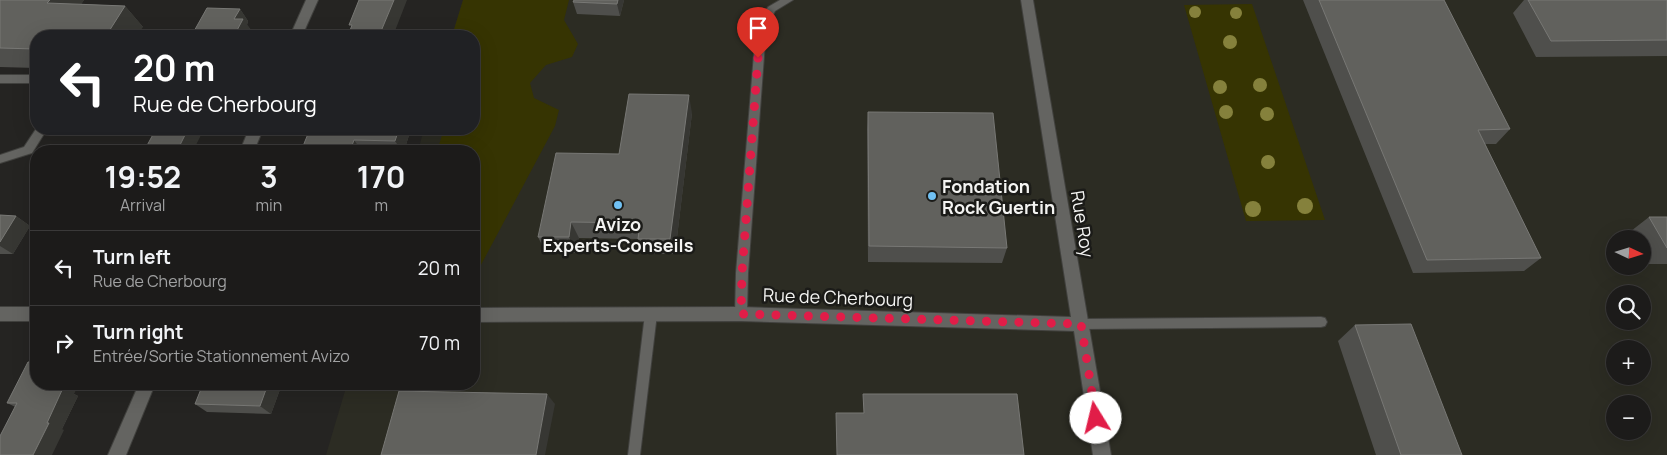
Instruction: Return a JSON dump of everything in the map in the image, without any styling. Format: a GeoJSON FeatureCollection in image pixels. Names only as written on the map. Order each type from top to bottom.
{"type":"FeatureCollection","features":[{"type":"Feature","properties":{"kind":"street"},"geometry":{"type":"LineString","coordinates":[[299,30],[312,0]]}},
{"type":"Feature","properties":{"kind":"street","name":"Rue Roy"},"geometry":{"type":"LineString","coordinates":[[1027,0],[1102,455]]}},
{"type":"Feature","properties":{"kind":"street"},"geometry":{"type":"LineString","coordinates":[[0,314],[30,314]]}},
{"type":"Feature","properties":{"kind":"street","name":"Rue de Cherbourg"},"geometry":{"type":"LineString","coordinates":[[480,315],[741,314],[1081,324]]}},
{"type":"Feature","properties":{"kind":"street"},"geometry":{"type":"LineString","coordinates":[[117,455],[144,390]]}},
{"type":"Feature","properties":{"kind":"lane"},"geometry":{"type":"LineString","coordinates":[[741,314],[742,273],[761,29],[771,8],[788,0]]}},
{"type":"Feature","properties":{"kind":"lane"},"geometry":{"type":"LineString","coordinates":[[0,79],[30,79]]}},
{"type":"Feature","properties":{"kind":"lane"},"geometry":{"type":"LineString","coordinates":[[0,159],[28,150],[30,147]]}},
{"type":"Feature","properties":{"kind":"lane"},"geometry":{"type":"LineString","coordinates":[[634,455],[651,314]]}},
{"type":"Feature","properties":{"kind":"lane"},"geometry":{"type":"LineString","coordinates":[[1081,324],[1321,322]]}},
{"type":"Feature","properties":{"kind":"shaded area"},"geometry":{"type":"Polygon","coordinates":[[[463,0],[1667,0],[1667,455],[326,455],[345,390],[480,390],[480,145],[420,145],[422,135],[480,135],[480,30],[454,30],[463,0]]]}},
{"type":"Feature","properties":{"kind":"shaded area"},"geometry":{"type":"Polygon","coordinates":[[[463,0],[569,0],[564,20],[578,44],[572,57],[546,65],[530,83],[534,98],[559,110],[555,126],[480,267],[480,145],[439,145],[442,135],[480,135],[480,30],[454,30],[463,0]]]}},
{"type":"Feature","properties":{"kind":"shaded area"},"geometry":{"type":"Polygon","coordinates":[[[1252,4],[1325,220],[1246,221],[1184,5],[1252,4]]]}},
{"type":"Feature","properties":{"kind":"building"},"geometry":{"type":"Polygon","coordinates":[[[0,0],[50,0],[47,3],[125,6],[110,30],[30,30],[30,49],[0,48],[0,0]]]}},
{"type":"Feature","properties":{"kind":"building"},"geometry":{"type":"Polygon","coordinates":[[[359,0],[394,0],[382,30],[350,30],[352,25],[349,25],[359,0]]]}},
{"type":"Feature","properties":{"kind":"building"},"geometry":{"type":"Polygon","coordinates":[[[574,0],[618,0],[617,4],[573,2],[574,0]]]}},
{"type":"Feature","properties":{"kind":"building"},"geometry":{"type":"Polygon","coordinates":[[[1319,0],[1444,0],[1510,129],[1478,130],[1541,258],[1427,260],[1319,0]]]}},
{"type":"Feature","properties":{"kind":"building"},"geometry":{"type":"Polygon","coordinates":[[[1528,0],[1667,0],[1667,40],[1551,41],[1528,0]]]}},
{"type":"Feature","properties":{"kind":"building"},"geometry":{"type":"Polygon","coordinates":[[[207,8],[240,9],[234,19],[243,19],[237,30],[195,30],[207,8]]]}},
{"type":"Feature","properties":{"kind":"building","name":"Avizo Experts-Conseils"},"geometry":{"type":"Polygon","coordinates":[[[629,94],[689,95],[670,239],[638,239],[640,223],[571,222],[569,237],[538,237],[556,153],[619,154],[629,94]]]}},
{"type":"Feature","properties":{"kind":"building","name":"Fondation Rock Guertin"},"geometry":{"type":"Polygon","coordinates":[[[868,112],[993,113],[1007,248],[869,246],[868,112]]]}},
{"type":"Feature","properties":{"kind":"building"},"geometry":{"type":"Polygon","coordinates":[[[153,135],[185,135],[180,145],[147,145],[153,135]]]}},
{"type":"Feature","properties":{"kind":"building"},"geometry":{"type":"Polygon","coordinates":[[[308,135],[397,135],[395,141],[354,140],[352,145],[303,145],[308,135]]]}},
{"type":"Feature","properties":{"kind":"building"},"geometry":{"type":"Polygon","coordinates":[[[0,215],[16,216],[0,242],[0,215]]]}},
{"type":"Feature","properties":{"kind":"building"},"geometry":{"type":"Polygon","coordinates":[[[1649,217],[1667,217],[1667,248],[1649,217]]]}},
{"type":"Feature","properties":{"kind":"building"},"geometry":{"type":"Polygon","coordinates":[[[1411,324],[1462,455],[1401,455],[1355,325],[1411,324]]]}},
{"type":"Feature","properties":{"kind":"building"},"geometry":{"type":"Polygon","coordinates":[[[28,362],[30,362],[30,390],[62,390],[47,423],[49,423],[33,455],[0,455],[0,436],[17,403],[7,403],[28,362]]]}},
{"type":"Feature","properties":{"kind":"building"},"geometry":{"type":"Polygon","coordinates":[[[201,390],[266,390],[260,406],[195,404],[201,390]]]}},
{"type":"Feature","properties":{"kind":"building"},"geometry":{"type":"Polygon","coordinates":[[[399,391],[547,394],[536,455],[381,455],[399,391]]]}},
{"type":"Feature","properties":{"kind":"building"},"geometry":{"type":"Polygon","coordinates":[[[863,394],[1017,394],[1024,455],[837,455],[836,413],[864,413],[863,394]]]}},
{"type":"Feature","properties":{"kind":"place","name":"Fondation Rock Guertin"},"geometry":{"type":"Point","coordinates":[932,196]}},
{"type":"Feature","properties":{"kind":"place","name":"Avizo Experts-Conseils"},"geometry":{"type":"Point","coordinates":[618,205]}},
{"type":"Feature","properties":{"kind":"route"},"geometry":{"type":"LineString","coordinates":[[758,58],[742,273],[741,314],[1081,324],[1096,418]]}}]}
